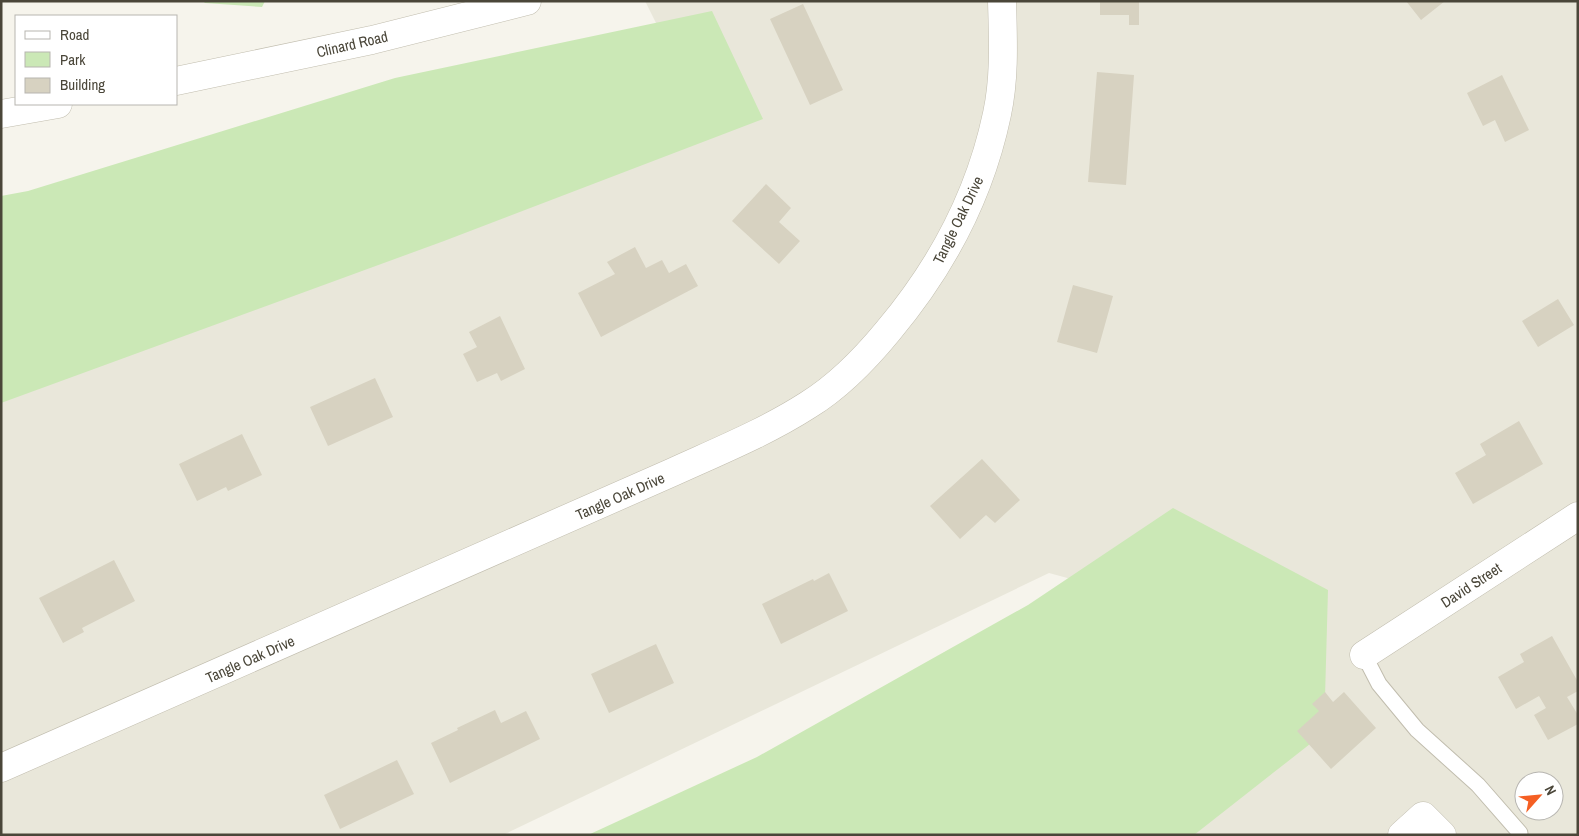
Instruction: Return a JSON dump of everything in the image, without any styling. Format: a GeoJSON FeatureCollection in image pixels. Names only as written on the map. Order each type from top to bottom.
{"type":"FeatureCollection","features":[{"type":"Feature","properties":{"kind":"street","name":"Clinard Road"},"geometry":{"type":"LineString","coordinates":[[178,81],[372,40],[527,1]]}},
{"type":"Feature","properties":{"kind":"street","name":"Tangle Oak Drive"},"geometry":{"type":"LineString","coordinates":[[1,768],[690,464],[768,428],[809,405],[837,384],[871,352],[909,306],[942,257],[964,214],[982,170],[997,114],[1003,66],[1002,1]]}},
{"type":"Feature","properties":{"kind":"street"},"geometry":{"type":"LineString","coordinates":[[1,114],[52,105]]}},
{"type":"Feature","properties":{"kind":"street","name":"David Street"},"geometry":{"type":"LineString","coordinates":[[1364,655],[1578,516]]}},
{"type":"Feature","properties":{"kind":"street"},"geometry":{"type":"LineString","coordinates":[[1402,835],[1423,816],[1442,835]]}},
{"type":"Feature","properties":{"kind":"lane"},"geometry":{"type":"LineString","coordinates":[[1364,655],[1380,684],[1417,730],[1478,785],[1520,834]]}},
{"type":"Feature","properties":{"kind":"shaded area"},"geometry":{"type":"Polygon","coordinates":[[[645,1],[1578,1],[1578,835],[1036,835],[1278,635],[1049,573],[503,835],[1,835],[1,368],[692,95],[645,1]]]}},
{"type":"Feature","properties":{"kind":"green space"},"geometry":{"type":"Polygon","coordinates":[[[203,1],[265,1],[262,7],[205,3],[203,1]]]}},
{"type":"Feature","properties":{"kind":"green space"},"geometry":{"type":"Polygon","coordinates":[[[712,11],[763,119],[444,241],[1,403],[1,196],[28,191],[395,78],[712,11]]]}},
{"type":"Feature","properties":{"kind":"green space"},"geometry":{"type":"Polygon","coordinates":[[[1173,508],[1328,590],[1324,733],[1194,835],[588,835],[757,757],[1028,605],[1173,508]]]}},
{"type":"Feature","properties":{"kind":"building"},"geometry":{"type":"Polygon","coordinates":[[[1100,1],[1139,1],[1139,25],[1129,25],[1129,15],[1100,15],[1100,1]]]}},
{"type":"Feature","properties":{"kind":"building"},"geometry":{"type":"Polygon","coordinates":[[[1406,1],[1445,1],[1421,20],[1406,1]]]}},
{"type":"Feature","properties":{"kind":"building"},"geometry":{"type":"Polygon","coordinates":[[[803,4],[843,90],[810,105],[770,19],[803,4]]]}},
{"type":"Feature","properties":{"kind":"building"},"geometry":{"type":"Polygon","coordinates":[[[1097,72],[1134,75],[1126,185],[1088,182],[1097,72]]]}},
{"type":"Feature","properties":{"kind":"building"},"geometry":{"type":"Polygon","coordinates":[[[1502,75],[1529,130],[1505,142],[1495,120],[1483,126],[1467,93],[1502,75]]]}},
{"type":"Feature","properties":{"kind":"building"},"geometry":{"type":"Polygon","coordinates":[[[766,184],[791,208],[779,222],[800,241],[779,264],[732,221],[766,184]]]}},
{"type":"Feature","properties":{"kind":"building"},"geometry":{"type":"Polygon","coordinates":[[[635,247],[646,268],[662,260],[669,273],[686,264],[698,286],[601,337],[578,293],[615,274],[607,262],[635,247]]]}},
{"type":"Feature","properties":{"kind":"building"},"geometry":{"type":"Polygon","coordinates":[[[1073,285],[1113,296],[1097,353],[1057,342],[1073,285]]]}},
{"type":"Feature","properties":{"kind":"building"},"geometry":{"type":"Polygon","coordinates":[[[1558,299],[1574,325],[1538,347],[1522,321],[1558,299]]]}},
{"type":"Feature","properties":{"kind":"building"},"geometry":{"type":"Polygon","coordinates":[[[500,316],[525,369],[501,381],[497,373],[477,382],[463,354],[477,347],[469,332],[500,316]]]}},
{"type":"Feature","properties":{"kind":"building"},"geometry":{"type":"Polygon","coordinates":[[[375,378],[393,417],[328,446],[310,407],[375,378]]]}},
{"type":"Feature","properties":{"kind":"building"},"geometry":{"type":"Polygon","coordinates":[[[1519,421],[1543,464],[1473,504],[1455,473],[1486,455],[1480,444],[1519,421]]]}},
{"type":"Feature","properties":{"kind":"building"},"geometry":{"type":"Polygon","coordinates":[[[242,434],[262,475],[228,491],[226,487],[197,501],[179,464],[242,434]]]}},
{"type":"Feature","properties":{"kind":"building"},"geometry":{"type":"Polygon","coordinates":[[[982,459],[1020,500],[995,523],[986,515],[960,539],[930,506],[982,459]]]}},
{"type":"Feature","properties":{"kind":"building"},"geometry":{"type":"Polygon","coordinates":[[[114,560],[135,601],[82,628],[84,632],[63,643],[39,598],[114,560]]]}},
{"type":"Feature","properties":{"kind":"building"},"geometry":{"type":"Polygon","coordinates":[[[829,573],[848,611],[781,644],[762,604],[829,573]]]}},
{"type":"Feature","properties":{"kind":"building"},"geometry":{"type":"Polygon","coordinates":[[[1552,636],[1578,682],[1578,691],[1567,697],[1578,715],[1578,724],[1548,740],[1534,715],[1546,708],[1539,696],[1516,709],[1498,677],[1524,662],[1520,654],[1552,636]]]}},
{"type":"Feature","properties":{"kind":"building"},"geometry":{"type":"Polygon","coordinates":[[[656,644],[674,683],[609,713],[591,674],[656,644]]]}},
{"type":"Feature","properties":{"kind":"building"},"geometry":{"type":"Polygon","coordinates":[[[1325,692],[1333,702],[1344,692],[1376,728],[1331,769],[1297,731],[1319,711],[1312,704],[1325,692]]]}},
{"type":"Feature","properties":{"kind":"building"},"geometry":{"type":"Polygon","coordinates":[[[495,710],[501,723],[526,711],[540,739],[450,783],[431,743],[495,710]]]}},
{"type":"Feature","properties":{"kind":"building"},"geometry":{"type":"Polygon","coordinates":[[[397,760],[414,794],[340,829],[324,795],[397,760]]]}}]}
